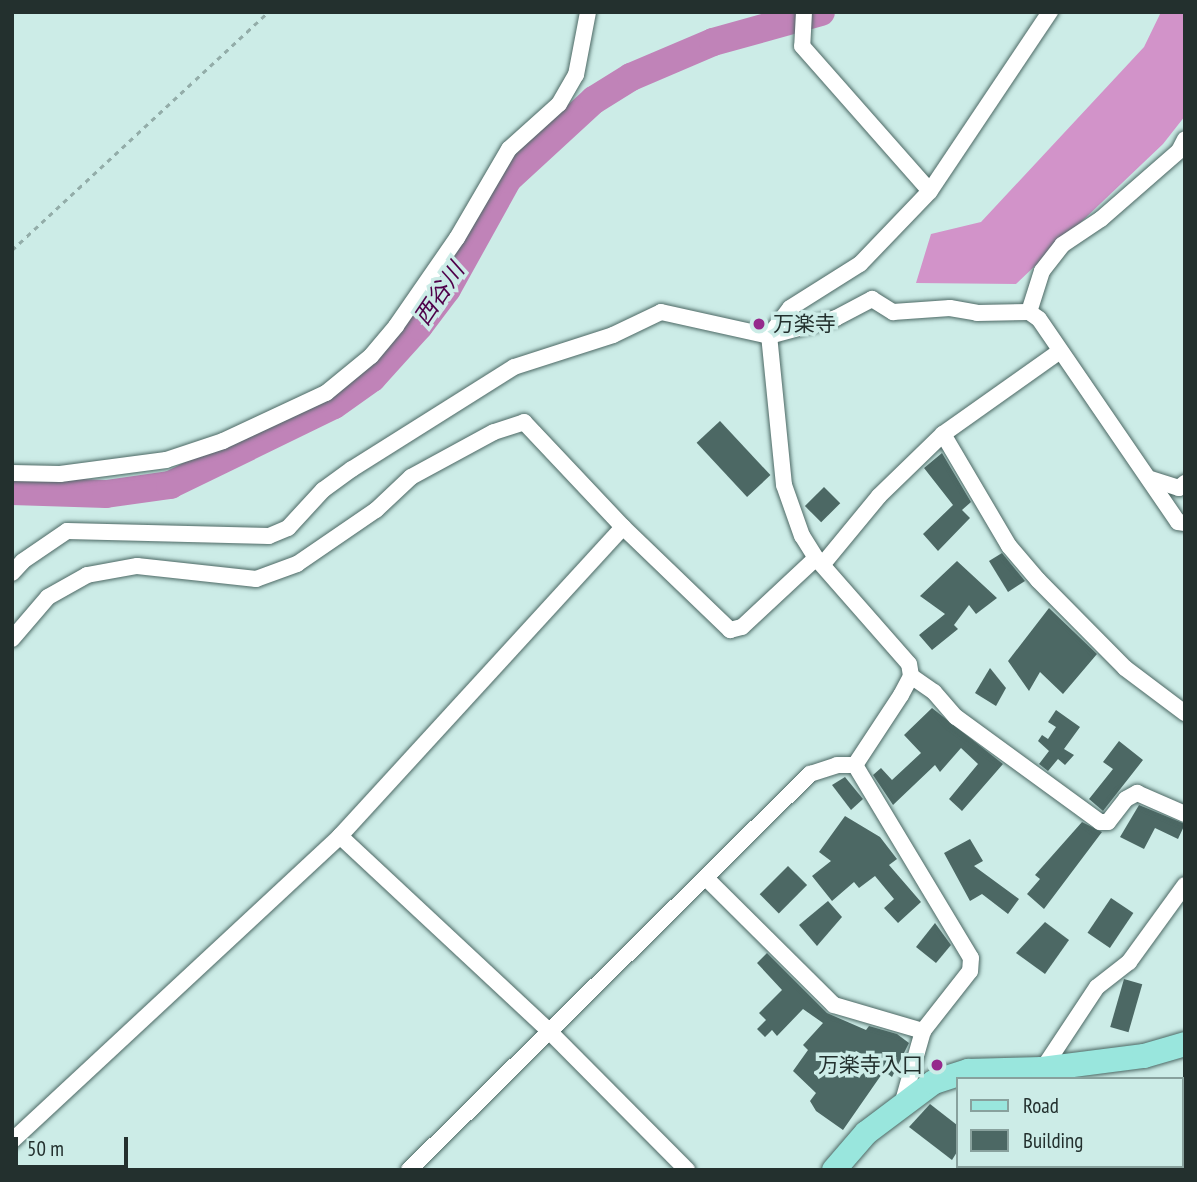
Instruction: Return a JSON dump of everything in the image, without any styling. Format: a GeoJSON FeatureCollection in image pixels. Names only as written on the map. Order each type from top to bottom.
{"type":"FeatureCollection","features":[{"type":"Feature","properties":{"kind":"main road"},"geometry":{"type":"LineString","coordinates":[[834,1170],[902,1101],[934,1082],[968,1071],[1039,1074],[1144,1056],[1185,1044]]}},
{"type":"Feature","properties":{"kind":"street"},"geometry":{"type":"LineString","coordinates":[[12,473],[74,473],[166,460],[223,441],[326,393],[371,356],[396,326],[457,238],[509,149],[559,104],[576,75],[587,12]]}},
{"type":"Feature","properties":{"kind":"street"},"geometry":{"type":"LineString","coordinates":[[1050,12],[930,191],[860,264],[790,308],[769,336],[784,485],[819,561],[903,653],[911,676],[934,692],[956,717],[1100,822],[1108,822],[1126,799],[1137,793],[1185,814]]}},
{"type":"Feature","properties":{"kind":"street"},"geometry":{"type":"LineString","coordinates":[[803,13],[802,46],[930,191]]}},
{"type":"Feature","properties":{"kind":"street"},"geometry":{"type":"LineString","coordinates":[[1029,312],[1042,271],[1062,245],[1101,219],[1179,151],[1185,139]]}},
{"type":"Feature","properties":{"kind":"street"},"geometry":{"type":"LineString","coordinates":[[12,573],[23,561],[67,531],[269,536],[279,532],[352,469],[514,367],[613,335],[661,312],[769,336],[836,318],[872,299],[893,312],[950,308],[977,313],[1029,312],[1038,318],[1178,522],[1185,523]]}},
{"type":"Feature","properties":{"kind":"street"},"geometry":{"type":"LineString","coordinates":[[12,639],[47,597],[87,575],[137,566],[256,579],[297,564],[376,510],[411,477],[494,432],[524,422],[623,527],[730,630],[742,627],[819,561],[879,496],[943,434],[1059,352]]}},
{"type":"Feature","properties":{"kind":"street"},"geometry":{"type":"LineString","coordinates":[[943,434],[1009,546],[1038,580],[1125,668],[1185,713]]}},
{"type":"Feature","properties":{"kind":"street"},"geometry":{"type":"LineString","coordinates":[[1151,479],[1179,488],[1185,483]]}},
{"type":"Feature","properties":{"kind":"street"},"geometry":{"type":"LineString","coordinates":[[12,1141],[340,836],[623,527]]}},
{"type":"Feature","properties":{"kind":"street"},"geometry":{"type":"LineString","coordinates":[[855,765],[911,676]]}},
{"type":"Feature","properties":{"kind":"street"},"geometry":{"type":"LineString","coordinates":[[409,1170],[810,774],[837,765],[855,765]]}},
{"type":"Feature","properties":{"kind":"street"},"geometry":{"type":"LineString","coordinates":[[855,765],[971,958],[970,971],[923,1031],[902,1101]]}},
{"type":"Feature","properties":{"kind":"street"},"geometry":{"type":"LineString","coordinates":[[340,836],[549,1031],[687,1170]]}},
{"type":"Feature","properties":{"kind":"street"},"geometry":{"type":"LineString","coordinates":[[706,878],[834,1006],[923,1031]]}},
{"type":"Feature","properties":{"kind":"street"},"geometry":{"type":"LineString","coordinates":[[1039,1074],[1097,987],[1129,962],[1185,885]]}},
{"type":"Feature","properties":{"kind":"path"},"geometry":{"type":"LineString","coordinates":[[12,250],[268,12]]}},
{"type":"Feature","properties":{"kind":"shaded area"},"geometry":{"type":"Polygon","coordinates":[[[1161,12],[1185,12],[1185,116],[1163,144],[1016,284],[916,283],[931,234],[981,222],[1144,47],[1161,12]]]}},
{"type":"Feature","properties":{"kind":"building"},"geometry":{"type":"Polygon","coordinates":[[[720,421],[770,475],[747,497],[697,443],[720,421]]]}},
{"type":"Feature","properties":{"kind":"building"},"geometry":{"type":"Polygon","coordinates":[[[942,453],[971,502],[962,510],[970,518],[938,551],[923,534],[953,505],[924,468],[942,453]]]}},
{"type":"Feature","properties":{"kind":"building"},"geometry":{"type":"Polygon","coordinates":[[[824,487],[840,503],[821,522],[805,506],[824,487]]]}},
{"type":"Feature","properties":{"kind":"building"},"geometry":{"type":"Polygon","coordinates":[[[1002,553],[1025,581],[1008,592],[989,561],[1002,553]]]}},
{"type":"Feature","properties":{"kind":"building"},"geometry":{"type":"Polygon","coordinates":[[[957,561],[997,598],[976,614],[969,605],[954,625],[958,629],[932,650],[919,635],[945,614],[920,596],[957,561]]]}},
{"type":"Feature","properties":{"kind":"building"},"geometry":{"type":"Polygon","coordinates":[[[1049,608],[1097,654],[1063,694],[1040,672],[1029,691],[1008,661],[1049,608]]]}},
{"type":"Feature","properties":{"kind":"building"},"geometry":{"type":"Polygon","coordinates":[[[990,668],[1006,688],[996,706],[975,693],[990,668]]]}},
{"type":"Feature","properties":{"kind":"building"},"geometry":{"type":"Polygon","coordinates":[[[932,708],[1003,764],[962,811],[949,799],[978,764],[961,748],[940,772],[935,765],[893,805],[873,775],[881,768],[892,780],[921,753],[904,735],[932,708]]]}},
{"type":"Feature","properties":{"kind":"building"},"geometry":{"type":"Polygon","coordinates":[[[1056,710],[1080,727],[1064,749],[1074,755],[1065,765],[1058,759],[1048,771],[1039,764],[1049,751],[1038,741],[1042,735],[1048,739],[1056,727],[1048,722],[1056,710]]]}},
{"type":"Feature","properties":{"kind":"building"},"geometry":{"type":"Polygon","coordinates":[[[1119,741],[1143,760],[1103,811],[1089,799],[1113,769],[1103,762],[1119,741]]]}},
{"type":"Feature","properties":{"kind":"building"},"geometry":{"type":"Polygon","coordinates":[[[845,777],[863,799],[851,810],[832,785],[845,777]]]}},
{"type":"Feature","properties":{"kind":"building"},"geometry":{"type":"Polygon","coordinates":[[[1139,805],[1185,824],[1178,839],[1155,828],[1144,849],[1120,837],[1139,805]]]}},
{"type":"Feature","properties":{"kind":"building"},"geometry":{"type":"Polygon","coordinates":[[[845,816],[880,837],[897,859],[889,865],[921,902],[898,923],[884,908],[894,899],[875,876],[859,888],[854,882],[832,901],[812,876],[831,861],[819,852],[845,816]]]}},
{"type":"Feature","properties":{"kind":"building"},"geometry":{"type":"Polygon","coordinates":[[[1082,822],[1102,832],[1044,909],[1027,894],[1040,879],[1035,875],[1082,822]]]}},
{"type":"Feature","properties":{"kind":"building"},"geometry":{"type":"Polygon","coordinates":[[[970,839],[983,861],[974,866],[1019,899],[1008,914],[982,894],[970,901],[944,853],[970,839]]]}},
{"type":"Feature","properties":{"kind":"building"},"geometry":{"type":"Polygon","coordinates":[[[788,866],[807,885],[779,913],[760,894],[788,866]]]}},
{"type":"Feature","properties":{"kind":"building"},"geometry":{"type":"Polygon","coordinates":[[[1111,898],[1133,913],[1110,948],[1088,933],[1111,898]]]}},
{"type":"Feature","properties":{"kind":"building"},"geometry":{"type":"Polygon","coordinates":[[[828,901],[842,917],[817,946],[799,925],[828,901]]]}},
{"type":"Feature","properties":{"kind":"building"},"geometry":{"type":"Polygon","coordinates":[[[1045,922],[1069,940],[1045,974],[1016,953],[1045,922]]]}},
{"type":"Feature","properties":{"kind":"building"},"geometry":{"type":"Polygon","coordinates":[[[935,923],[951,945],[936,963],[916,947],[935,923]]]}},
{"type":"Feature","properties":{"kind":"building"},"geometry":{"type":"Polygon","coordinates":[[[767,953],[827,1013],[866,1030],[869,1026],[897,1034],[909,1043],[892,1077],[884,1071],[843,1130],[816,1111],[810,1101],[816,1093],[793,1071],[808,1050],[803,1045],[823,1023],[803,1009],[777,1036],[772,1030],[765,1037],[757,1029],[766,1020],[759,1013],[782,990],[757,963],[767,953]]]}},
{"type":"Feature","properties":{"kind":"building"},"geometry":{"type":"Polygon","coordinates":[[[1124,979],[1142,984],[1128,1032],[1110,1027],[1124,979]]]}},
{"type":"Feature","properties":{"kind":"building"},"geometry":{"type":"Polygon","coordinates":[[[930,1104],[956,1124],[956,1154],[952,1160],[909,1127],[930,1104]]]}},
{"type":"Feature","properties":{"kind":"waterway","name":"西谷川"},"geometry":{"type":"LineString","coordinates":[[12,491],[106,494],[170,485],[334,405],[372,378],[419,326],[447,289],[508,179],[594,100],[631,77],[713,42],[821,12]]}},
{"type":"Feature","properties":{"kind":"place","name":"万楽寺"},"geometry":{"type":"Point","coordinates":[759,324]}},
{"type":"Feature","properties":{"kind":"place","name":"万楽寺入口"},"geometry":{"type":"Point","coordinates":[937,1065]}}]}
